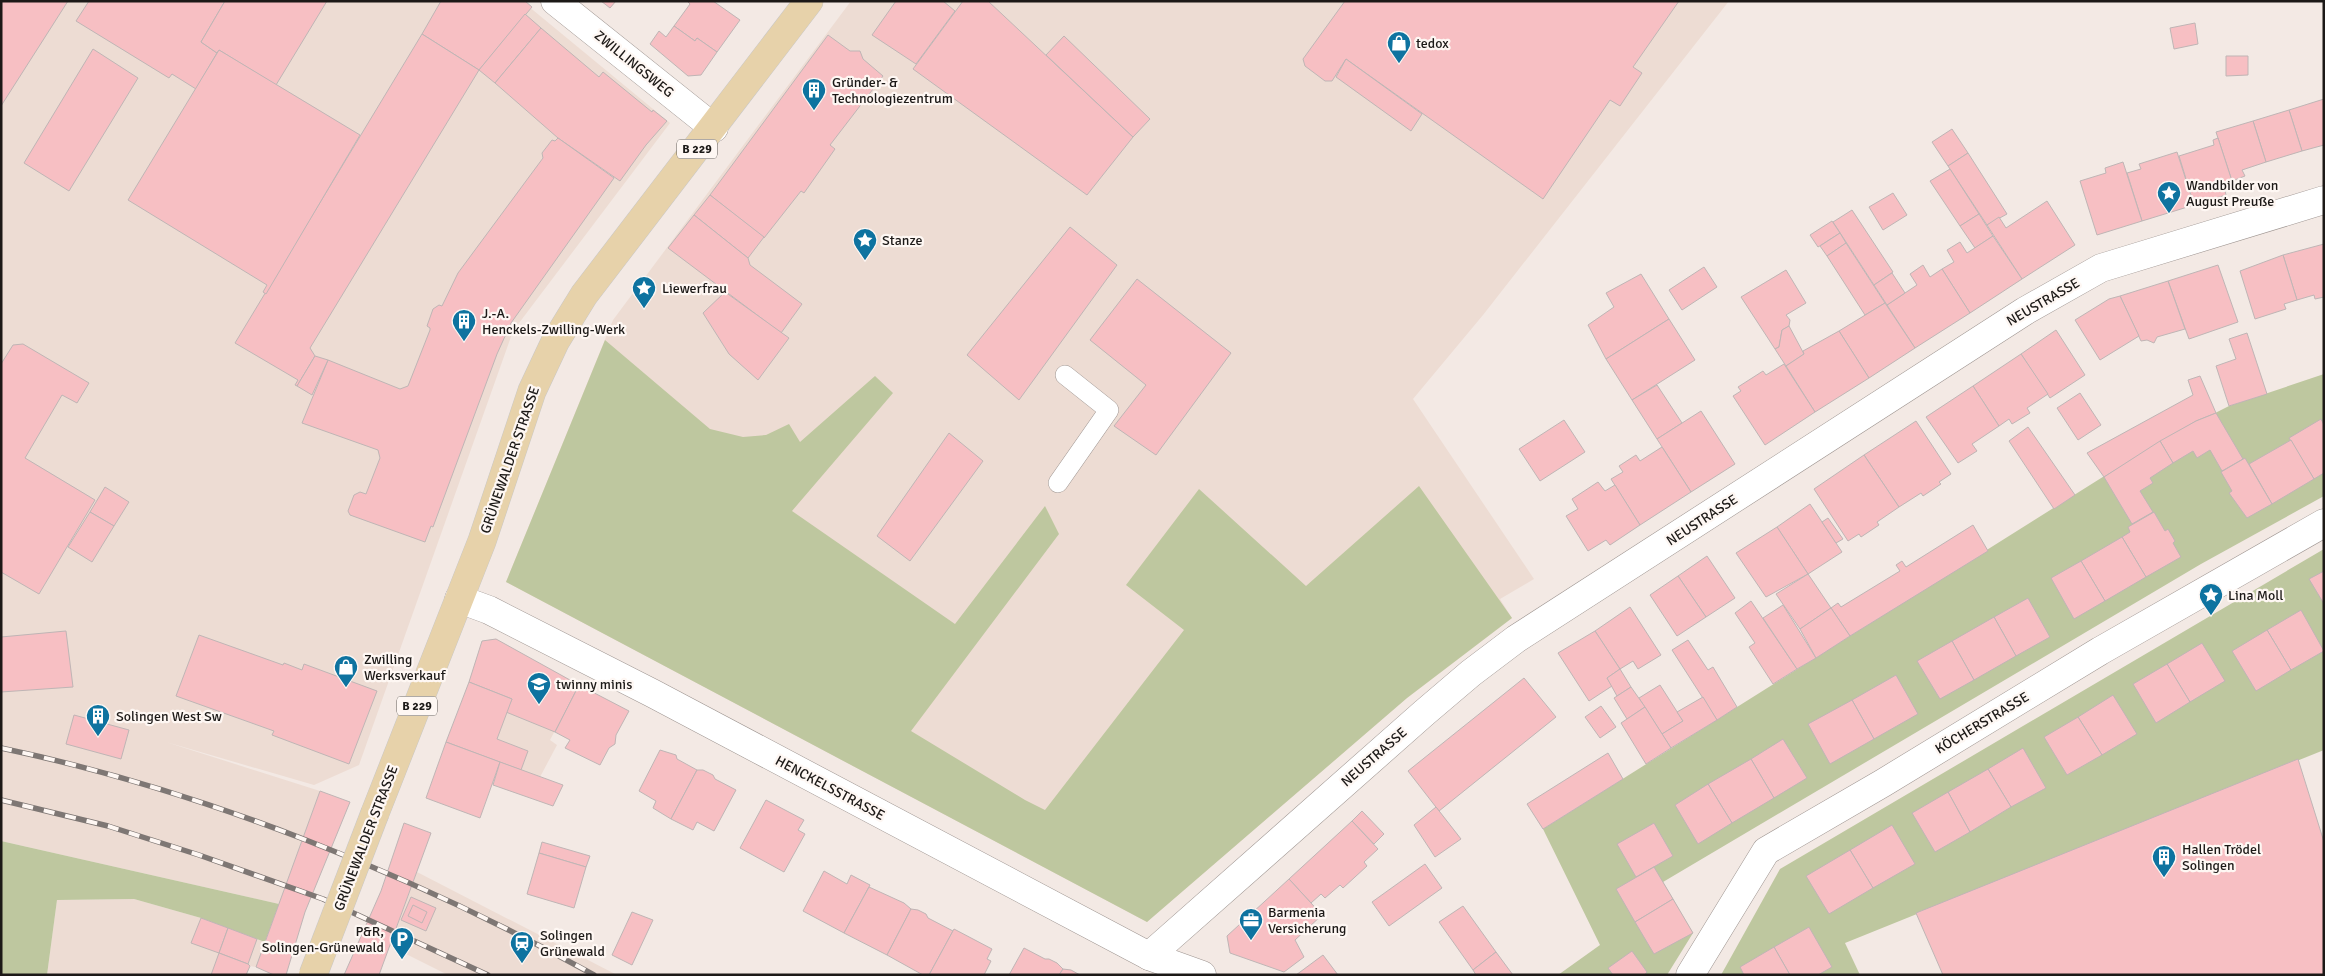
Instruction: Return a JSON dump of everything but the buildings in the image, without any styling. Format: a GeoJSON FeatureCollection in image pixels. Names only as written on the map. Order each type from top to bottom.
{"type":"FeatureCollection","features":[{"type":"Feature","properties":{"kind":"main road","name":"GRÜNEWALDER STRASSE"},"geometry":{"type":"LineString","coordinates":[[313,975],[482,541],[532,391],[555,342],[584,295],[714,128],[808,1]]}},
{"type":"Feature","properties":{"kind":"street","name":"ZWILLINGSWEG"},"geometry":{"type":"LineString","coordinates":[[555,1],[714,128]]}},
{"type":"Feature","properties":{"kind":"street","name":"NEUSTRASSE"},"geometry":{"type":"LineString","coordinates":[[1149,956],[1424,713],[1471,673],[1516,639],[2016,316],[2101,268],[2324,200]]}},
{"type":"Feature","properties":{"kind":"street","name":"KÖCHERSTRASSE"},"geometry":{"type":"LineString","coordinates":[[1690,975],[1766,851],[1883,783],[2100,651],[2324,523]]}},
{"type":"Feature","properties":{"kind":"street","name":"HENCKELSSTRASSE"},"geometry":{"type":"LineString","coordinates":[[459,599],[489,610],[658,697],[1149,956],[1202,975]]}},
{"type":"Feature","properties":{"kind":"lane"},"geometry":{"type":"LineString","coordinates":[[1058,483],[1109,410],[1065,375]]}},
{"type":"Feature","properties":{"kind":"shaded area"},"geometry":{"type":"Polygon","coordinates":[[[1,1],[522,1],[670,123],[513,331],[359,765],[314,785],[166,742],[320,791],[279,904],[1,841],[1,1]]]}},
{"type":"Feature","properties":{"kind":"shaded area","name":"Gründer- & Technologiezentrum"},"geometry":{"type":"Polygon","coordinates":[[[851,1],[1729,1],[1483,315],[1413,399],[1534,579],[1500,599],[1512,618],[1407,698],[1147,922],[506,582],[613,320],[851,1]]]}},
{"type":"Feature","properties":{"kind":"shaded area","name":"twinny minis"},"geometry":{"type":"Polygon","coordinates":[[[496,639],[579,685],[550,740],[557,745],[540,777],[521,770],[528,751],[497,739],[469,682],[482,641],[496,639]]]}},
{"type":"Feature","properties":{"kind":"shaded area"},"geometry":{"type":"Polygon","coordinates":[[[417,872],[617,975],[448,975],[390,946],[417,872]]]}},
{"type":"Feature","properties":{"kind":"shaded area"},"geometry":{"type":"Polygon","coordinates":[[[134,899],[201,918],[265,942],[256,967],[250,966],[246,975],[47,975],[57,900],[134,899]]]}},
{"type":"Feature","properties":{"kind":"green space"},"geometry":{"type":"Polygon","coordinates":[[[605,340],[710,429],[743,437],[766,435],[789,424],[800,442],[875,376],[893,393],[792,511],[955,624],[1045,506],[1059,534],[911,731],[1025,800],[1045,810],[1184,630],[1126,585],[1199,489],[1306,586],[1419,486],[1512,618],[1407,698],[1147,922],[506,582],[605,340]]]}},
{"type":"Feature","properties":{"kind":"green space"},"geometry":{"type":"Polygon","coordinates":[[[2324,374],[2324,496],[2201,564],[1663,882],[1693,933],[1667,975],[1558,975],[1600,945],[1543,829],[2160,441],[2229,406],[2324,374]]]}},
{"type":"Feature","properties":{"kind":"green space"},"geometry":{"type":"Polygon","coordinates":[[[2324,549],[2324,750],[1845,943],[1860,975],[1721,975],[1780,869],[2324,549]]]}},
{"type":"Feature","properties":{"kind":"green space"},"geometry":{"type":"Polygon","coordinates":[[[1,841],[279,904],[265,942],[201,918],[134,899],[57,900],[47,975],[1,975],[1,841]]]}},
{"type":"Feature","properties":{"kind":"railway"},"geometry":{"type":"LineString","coordinates":[[1,748],[153,787],[305,840],[380,870],[454,903],[594,975]]}},
{"type":"Feature","properties":{"kind":"railway"},"geometry":{"type":"LineString","coordinates":[[1,800],[108,826],[199,855],[323,899],[488,975]]}},
{"type":"Feature","properties":{"kind":"place","name":"tedox"},"geometry":{"type":"Point","coordinates":[1399,64]}},
{"type":"Feature","properties":{"kind":"place","name":"Gründer- & Technologiezentrum"},"geometry":{"type":"Point","coordinates":[814,111]}},
{"type":"Feature","properties":{"kind":"place","name":"Wandbilder von August Preuße"},"geometry":{"type":"Point","coordinates":[2169,214]}},
{"type":"Feature","properties":{"kind":"place","name":"Stanze"},"geometry":{"type":"Point","coordinates":[865,261]}},
{"type":"Feature","properties":{"kind":"place","name":"Liewerfrau"},"geometry":{"type":"Point","coordinates":[644,309]}},
{"type":"Feature","properties":{"kind":"place","name":"J.-A. Henckels-Zwilling-Werk"},"geometry":{"type":"Point","coordinates":[464,342]}},
{"type":"Feature","properties":{"kind":"place","name":"Lina Moll"},"geometry":{"type":"Point","coordinates":[2211,616]}},
{"type":"Feature","properties":{"kind":"place","name":"Zwilling Werksverkauf"},"geometry":{"type":"Point","coordinates":[346,688]}},
{"type":"Feature","properties":{"kind":"place","name":"twinny minis"},"geometry":{"type":"Point","coordinates":[539,705]}},
{"type":"Feature","properties":{"kind":"place","name":"Solingen West Sw"},"geometry":{"type":"Point","coordinates":[98,737]}},
{"type":"Feature","properties":{"kind":"place","name":"Hallen Trödel Solingen"},"geometry":{"type":"Point","coordinates":[2164,878]}},
{"type":"Feature","properties":{"kind":"place","name":"Barmenia Versicherung"},"geometry":{"type":"Point","coordinates":[1251,941]}},
{"type":"Feature","properties":{"kind":"place","name":"P&R, Solingen-Grünewald"},"geometry":{"type":"Point","coordinates":[402,960]}},
{"type":"Feature","properties":{"kind":"place","name":"Solingen Grünewald"},"geometry":{"type":"Point","coordinates":[522,964]}}]}
